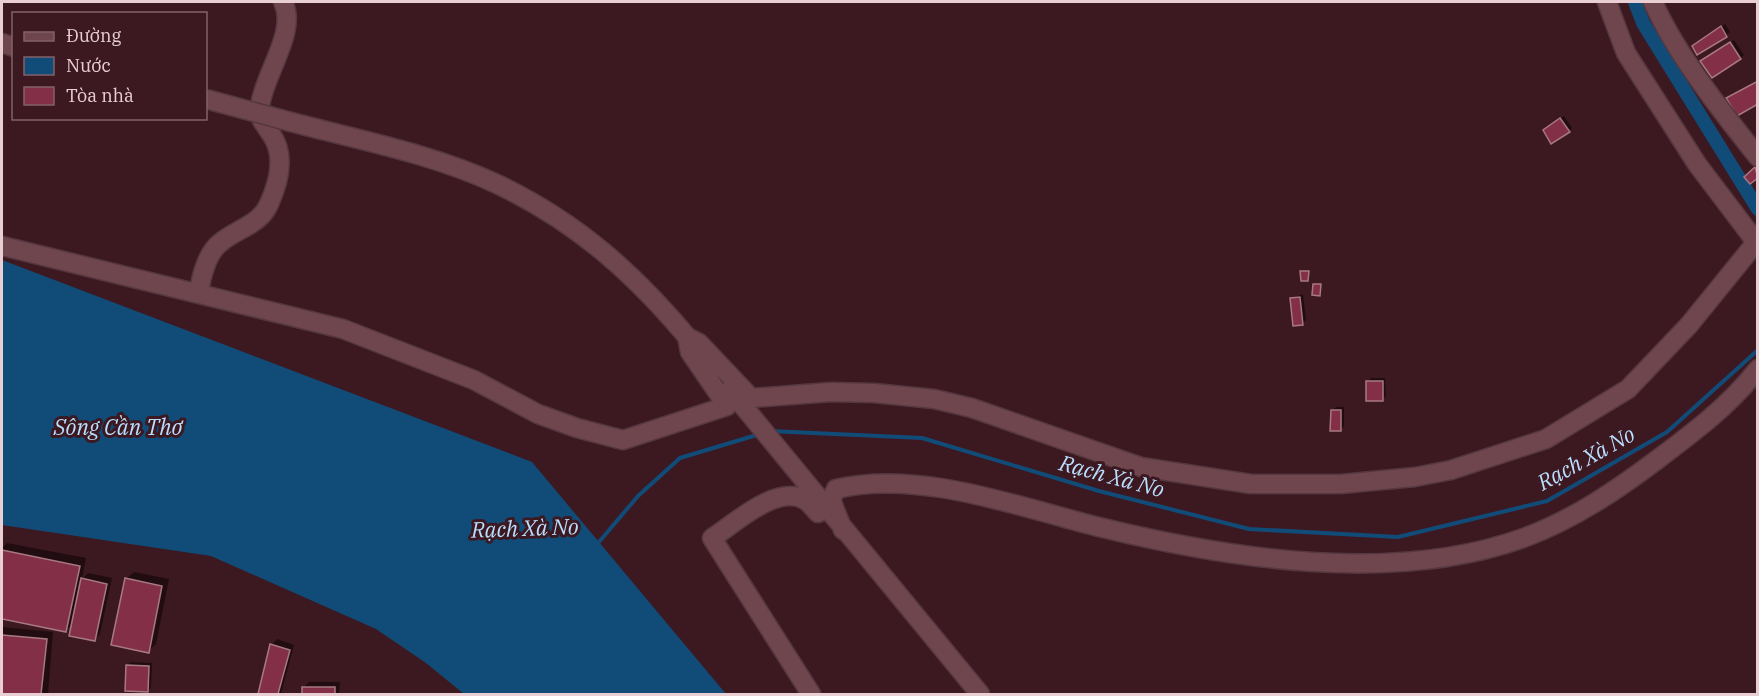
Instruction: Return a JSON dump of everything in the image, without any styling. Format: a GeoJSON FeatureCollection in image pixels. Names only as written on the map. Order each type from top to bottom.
{"type":"FeatureCollection","features":[{"type":"Feature","properties":{"kind":"street"},"geometry":{"type":"LineString","coordinates":[[199,292],[210,255],[220,243],[261,217],[268,206],[280,172],[273,135],[261,122],[260,105],[287,22],[289,12],[283,2]]}},
{"type":"Feature","properties":{"kind":"street"},"geometry":{"type":"LineString","coordinates":[[687,337],[699,343],[751,398],[831,392],[908,395],[972,408],[1141,467],[1251,484],[1341,484],[1415,477],[1451,470],[1546,439],[1628,389],[1648,371],[1757,241],[1697,164],[1626,53],[1607,2]]}},
{"type":"Feature","properties":{"kind":"street"},"geometry":{"type":"LineString","coordinates":[[1653,2],[1672,38],[1722,112],[1758,157]]}},
{"type":"Feature","properties":{"kind":"street"},"geometry":{"type":"LineString","coordinates":[[207,99],[370,143],[495,183],[551,213],[575,229],[634,277],[687,337],[843,530],[980,694]]}},
{"type":"Feature","properties":{"kind":"street"},"geometry":{"type":"LineString","coordinates":[[260,105],[355,134],[370,143]]}},
{"type":"Feature","properties":{"kind":"street"},"geometry":{"type":"LineString","coordinates":[[268,130],[352,149],[370,143]]}},
{"type":"Feature","properties":{"kind":"street"},"geometry":{"type":"LineString","coordinates":[[2,246],[199,292],[343,329],[474,380],[538,414],[577,428],[623,440],[727,406],[690,352],[687,337]]}},
{"type":"Feature","properties":{"kind":"street"},"geometry":{"type":"LineString","coordinates":[[843,530],[831,500],[836,489],[891,483],[1010,501],[1060,517],[1172,543],[1274,558],[1314,562],[1400,561],[1444,556],[1525,538],[1567,520],[1630,481],[1682,441],[1734,397],[1758,369]]}},
{"type":"Feature","properties":{"kind":"street"},"geometry":{"type":"LineString","coordinates":[[811,694],[712,538],[766,501],[792,497],[806,500],[828,521],[843,530]]}},
{"type":"Feature","properties":{"kind":"water","name":"Sông Cần Thơ"},"geometry":{"type":"Polygon","coordinates":[[[2,260],[532,462],[726,694],[464,694],[426,663],[376,629],[211,556],[2,525],[2,260]]]}},
{"type":"Feature","properties":{"kind":"building"},"geometry":{"type":"Polygon","coordinates":[[[1721,26],[1727,37],[1697,55],[1692,46],[1721,26]]]}},
{"type":"Feature","properties":{"kind":"building"},"geometry":{"type":"Polygon","coordinates":[[[1730,42],[1741,59],[1712,78],[1700,61],[1730,42]]]}},
{"type":"Feature","properties":{"kind":"building"},"geometry":{"type":"Polygon","coordinates":[[[1758,81],[1758,104],[1737,116],[1726,98],[1758,81]]]}},
{"type":"Feature","properties":{"kind":"building"},"geometry":{"type":"Polygon","coordinates":[[[1560,118],[1570,132],[1551,144],[1543,130],[1560,118]]]}},
{"type":"Feature","properties":{"kind":"building"},"geometry":{"type":"Polygon","coordinates":[[[1755,167],[1758,178],[1750,184],[1744,177],[1755,167]]]}},
{"type":"Feature","properties":{"kind":"building"},"geometry":{"type":"Polygon","coordinates":[[[1300,271],[1309,271],[1308,281],[1301,281],[1300,271]]]}},
{"type":"Feature","properties":{"kind":"building"},"geometry":{"type":"Polygon","coordinates":[[[1313,284],[1321,284],[1320,296],[1312,295],[1313,284]]]}},
{"type":"Feature","properties":{"kind":"building"},"geometry":{"type":"Polygon","coordinates":[[[1300,297],[1303,325],[1293,326],[1290,298],[1300,297]]]}},
{"type":"Feature","properties":{"kind":"building"},"geometry":{"type":"Polygon","coordinates":[[[1366,381],[1383,381],[1383,401],[1366,401],[1366,381]]]}},
{"type":"Feature","properties":{"kind":"building"},"geometry":{"type":"Polygon","coordinates":[[[1331,410],[1341,410],[1341,431],[1330,431],[1331,410]]]}},
{"type":"Feature","properties":{"kind":"building"},"geometry":{"type":"Polygon","coordinates":[[[2,550],[80,566],[66,632],[2,619],[2,550]]]}},
{"type":"Feature","properties":{"kind":"building"},"geometry":{"type":"Polygon","coordinates":[[[81,578],[107,584],[95,641],[69,636],[81,578]]]}},
{"type":"Feature","properties":{"kind":"building"},"geometry":{"type":"Polygon","coordinates":[[[125,578],[162,586],[149,653],[111,645],[125,578]]]}},
{"type":"Feature","properties":{"kind":"building"},"geometry":{"type":"Polygon","coordinates":[[[2,635],[47,639],[41,694],[2,694],[2,635]]]}},
{"type":"Feature","properties":{"kind":"building"},"geometry":{"type":"Polygon","coordinates":[[[270,644],[290,650],[278,694],[258,694],[270,644]]]}},
{"type":"Feature","properties":{"kind":"building"},"geometry":{"type":"Polygon","coordinates":[[[126,665],[149,666],[148,692],[125,691],[126,665]]]}},
{"type":"Feature","properties":{"kind":"building"},"geometry":{"type":"Polygon","coordinates":[[[302,687],[335,687],[335,694],[302,694],[302,687]]]}},
{"type":"Feature","properties":{"kind":"waterway"},"geometry":{"type":"LineString","coordinates":[[1635,2],[1643,23],[1758,209]]}},
{"type":"Feature","properties":{"kind":"waterway","name":"Rạch Xà No"},"geometry":{"type":"LineString","coordinates":[[770,431],[922,438],[1099,491],[1249,529],[1398,537],[1547,501],[1667,432],[1758,350]]}},
{"type":"Feature","properties":{"kind":"waterway","name":"Rạch Xà No"},"geometry":{"type":"LineString","coordinates":[[593,542],[599,542],[638,496],[680,458],[760,434]]}}]}
